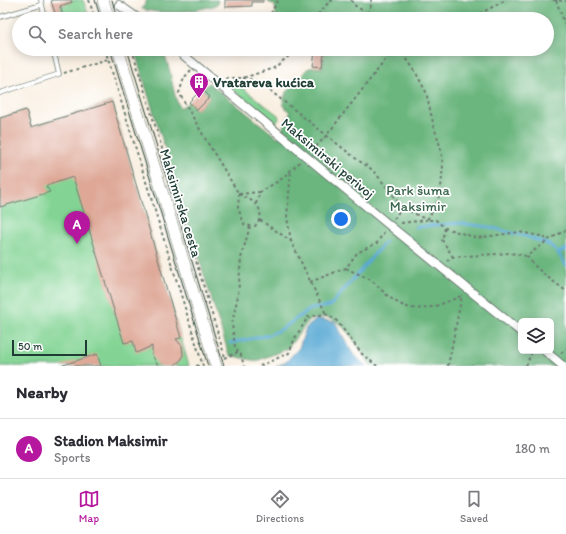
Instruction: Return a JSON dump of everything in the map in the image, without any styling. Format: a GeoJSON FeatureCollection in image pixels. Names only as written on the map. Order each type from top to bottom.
{"type":"FeatureCollection","features":[{"type":"Feature","properties":{"kind":"main road"},"geometry":{"type":"LineString","coordinates":[[103,0],[107,12]]}},
{"type":"Feature","properties":{"kind":"main road","name":"Maksimirska cesta"},"geometry":{"type":"LineString","coordinates":[[120,56],[216,366]]}},
{"type":"Feature","properties":{"kind":"street"},"geometry":{"type":"LineString","coordinates":[[119,5],[129,12]]}},
{"type":"Feature","properties":{"kind":"street","name":"Maksimirski perivoj"},"geometry":{"type":"LineString","coordinates":[[184,56],[518,330]]}},
{"type":"Feature","properties":{"kind":"street"},"geometry":{"type":"LineString","coordinates":[[549,354],[563,366]]}},
{"type":"Feature","properties":{"kind":"lane"},"geometry":{"type":"LineString","coordinates":[[15,12],[41,2],[43,12]]}},
{"type":"Feature","properties":{"kind":"lane"},"geometry":{"type":"LineString","coordinates":[[0,18],[12,13]]}},
{"type":"Feature","properties":{"kind":"lane"},"geometry":{"type":"LineString","coordinates":[[0,93],[60,74],[55,56]]}},
{"type":"Feature","properties":{"kind":"path"},"geometry":{"type":"LineString","coordinates":[[89,0],[93,12]]}},
{"type":"Feature","properties":{"kind":"path"},"geometry":{"type":"LineString","coordinates":[[272,12],[278,0]]}},
{"type":"Feature","properties":{"kind":"path"},"geometry":{"type":"LineString","coordinates":[[320,12],[329,2],[333,0]]}},
{"type":"Feature","properties":{"kind":"path"},"geometry":{"type":"LineString","coordinates":[[351,0],[354,5],[365,12]]}},
{"type":"Feature","properties":{"kind":"path"},"geometry":{"type":"LineString","coordinates":[[368,12],[371,0]]}},
{"type":"Feature","properties":{"kind":"path"},"geometry":{"type":"LineString","coordinates":[[483,12],[506,0]]}},
{"type":"Feature","properties":{"kind":"path"},"geometry":{"type":"LineString","coordinates":[[566,1],[555,0],[566,28]]}},
{"type":"Feature","properties":{"kind":"path"},"geometry":{"type":"LineString","coordinates":[[107,56],[203,365],[196,366]]}},
{"type":"Feature","properties":{"kind":"path"},"geometry":{"type":"LineString","coordinates":[[134,56],[227,362]]}},
{"type":"Feature","properties":{"kind":"path"},"geometry":{"type":"LineString","coordinates":[[243,78],[274,68],[289,56]]}},
{"type":"Feature","properties":{"kind":"path"},"geometry":{"type":"LineString","coordinates":[[239,194],[260,192],[280,180],[292,169],[326,136],[389,56]]}},
{"type":"Feature","properties":{"kind":"path"},"geometry":{"type":"LineString","coordinates":[[405,56],[426,92],[441,149],[443,165],[441,188],[437,203],[427,220]]}},
{"type":"Feature","properties":{"kind":"path"},"geometry":{"type":"LineString","coordinates":[[65,73],[108,60]]}},
{"type":"Feature","properties":{"kind":"path"},"geometry":{"type":"LineString","coordinates":[[195,65],[184,78],[179,93],[209,146],[239,194],[256,204],[261,214],[260,220],[256,226],[244,224],[238,208],[239,194]]}},
{"type":"Feature","properties":{"kind":"path"},"geometry":{"type":"LineString","coordinates":[[212,78],[243,78],[253,80],[268,89],[326,136],[369,167],[402,207],[427,220]]}},
{"type":"Feature","properties":{"kind":"path"},"geometry":{"type":"LineString","coordinates":[[292,169],[287,218],[291,241],[326,314],[336,320],[362,354],[377,366]]}},
{"type":"Feature","properties":{"kind":"path"},"geometry":{"type":"LineString","coordinates":[[256,204],[260,192]]}},
{"type":"Feature","properties":{"kind":"path"},"geometry":{"type":"LineString","coordinates":[[310,282],[346,268],[357,253],[377,243],[402,207]]}},
{"type":"Feature","properties":{"kind":"path"},"geometry":{"type":"LineString","coordinates":[[260,220],[291,241]]}},
{"type":"Feature","properties":{"kind":"path"},"geometry":{"type":"LineString","coordinates":[[389,225],[436,220],[445,228],[477,238],[519,232],[541,236],[548,240]]}},
{"type":"Feature","properties":{"kind":"path"},"geometry":{"type":"LineString","coordinates":[[244,366],[241,355],[235,347],[232,324],[238,295],[241,258],[250,226]]}},
{"type":"Feature","properties":{"kind":"path"},"geometry":{"type":"LineString","coordinates":[[445,228],[442,240],[453,257]]}},
{"type":"Feature","properties":{"kind":"path"},"geometry":{"type":"LineString","coordinates":[[440,267],[453,257],[510,253],[527,256],[548,240],[566,230]]}},
{"type":"Feature","properties":{"kind":"path"},"geometry":{"type":"LineString","coordinates":[[527,256],[544,275],[566,291]]}},
{"type":"Feature","properties":{"kind":"path"},"geometry":{"type":"LineString","coordinates":[[346,268],[352,272],[363,275],[378,285],[391,299],[406,307],[416,309],[432,307],[462,296]]}},
{"type":"Feature","properties":{"kind":"path"},"geometry":{"type":"LineString","coordinates":[[448,366],[464,286]]}},
{"type":"Feature","properties":{"kind":"path"},"geometry":{"type":"LineString","coordinates":[[260,366],[289,353],[295,338],[308,317],[326,314]]}},
{"type":"Feature","properties":{"kind":"path"},"geometry":{"type":"LineString","coordinates":[[225,357],[238,352]]}},
{"type":"Feature","properties":{"kind":"path"},"geometry":{"type":"LineString","coordinates":[[526,366],[531,354]]}},
{"type":"Feature","properties":{"kind":"green space"},"geometry":{"type":"Polygon","coordinates":[[[71,0],[83,0],[87,12],[62,12],[60,6],[72,2],[71,0]]]}},
{"type":"Feature","properties":{"kind":"green space"},"geometry":{"type":"Polygon","coordinates":[[[147,0],[218,0],[217,5],[190,11],[160,12],[142,9],[147,0]]]}},
{"type":"Feature","properties":{"kind":"green space","name":"Park šuma Maksimir"},"geometry":{"type":"Polygon","coordinates":[[[268,0],[566,0],[566,366],[371,366],[347,332],[335,321],[325,317],[310,319],[287,349],[256,361],[229,355],[136,56],[165,56],[174,93],[180,108],[189,102],[197,110],[210,97],[202,89],[209,83],[278,138],[290,113],[283,104],[286,92],[299,80],[307,69],[313,67],[322,68],[324,56],[554,56],[554,12],[276,12],[275,5],[268,2],[268,0]]]}},
{"type":"Feature","properties":{"kind":"green space"},"geometry":{"type":"Polygon","coordinates":[[[235,84],[278,115],[279,118],[277,122],[273,123],[232,89],[235,84]]]}},
{"type":"Feature","properties":{"kind":"green space"},"geometry":{"type":"Polygon","coordinates":[[[112,102],[189,366],[0,366],[0,118],[26,110],[31,127],[112,102]]]}},
{"type":"Feature","properties":{"kind":"water"},"geometry":{"type":"Polygon","coordinates":[[[317,319],[335,322],[353,354],[366,366],[276,366],[286,362],[299,348],[306,328],[317,319]]]}},
{"type":"Feature","properties":{"kind":"building"},"geometry":{"type":"Polygon","coordinates":[[[71,0],[72,2],[60,6],[62,12],[55,12],[51,1],[71,0]]]}},
{"type":"Feature","properties":{"kind":"building"},"geometry":{"type":"Polygon","coordinates":[[[225,0],[263,0],[263,2],[252,2],[252,6],[225,7],[225,0]]]}},
{"type":"Feature","properties":{"kind":"building"},"geometry":{"type":"Polygon","coordinates":[[[314,56],[324,56],[322,67],[313,66],[314,56]]]}},
{"type":"Feature","properties":{"kind":"building","name":"Vratareva kućica"},"geometry":{"type":"Polygon","coordinates":[[[202,89],[210,97],[197,110],[189,102],[202,89]]]}},
{"type":"Feature","properties":{"kind":"building"},"geometry":{"type":"Polygon","coordinates":[[[112,102],[181,338],[176,339],[182,346],[182,359],[174,366],[160,366],[157,364],[152,355],[152,346],[136,353],[133,341],[124,343],[73,177],[46,186],[50,192],[0,207],[0,118],[26,110],[31,127],[112,102]]]}},
{"type":"Feature","properties":{"kind":"building"},"geometry":{"type":"Polygon","coordinates":[[[97,354],[101,366],[60,366],[97,354]]]}},
{"type":"Feature","properties":{"kind":"waterway"},"geometry":{"type":"LineString","coordinates":[[416,227],[458,223],[489,227],[528,237],[550,245],[558,253],[566,265]]}},
{"type":"Feature","properties":{"kind":"waterway"},"geometry":{"type":"LineString","coordinates":[[230,343],[269,335],[282,329],[311,309],[330,306],[385,242]]}},
{"type":"Feature","properties":{"kind":"waterway"},"geometry":{"type":"LineString","coordinates":[[558,253],[566,249]]}},
{"type":"Feature","properties":{"kind":"tram line"},"geometry":{"type":"LineString","coordinates":[[95,0],[99,12]]}},
{"type":"Feature","properties":{"kind":"tram line"},"geometry":{"type":"LineString","coordinates":[[112,0],[115,12]]}},
{"type":"Feature","properties":{"kind":"tram line"},"geometry":{"type":"LineString","coordinates":[[112,56],[208,366]]}},
{"type":"Feature","properties":{"kind":"tram line"},"geometry":{"type":"LineString","coordinates":[[129,56],[224,366]]}},
{"type":"Feature","properties":{"kind":"place","name":"Vratareva kućica"},"geometry":{"type":"Point","coordinates":[199,99]}},
{"type":"Feature","properties":{"kind":"place","name":"Stadion Maksimir"},"geometry":{"type":"Point","coordinates":[77,244]}}]}
